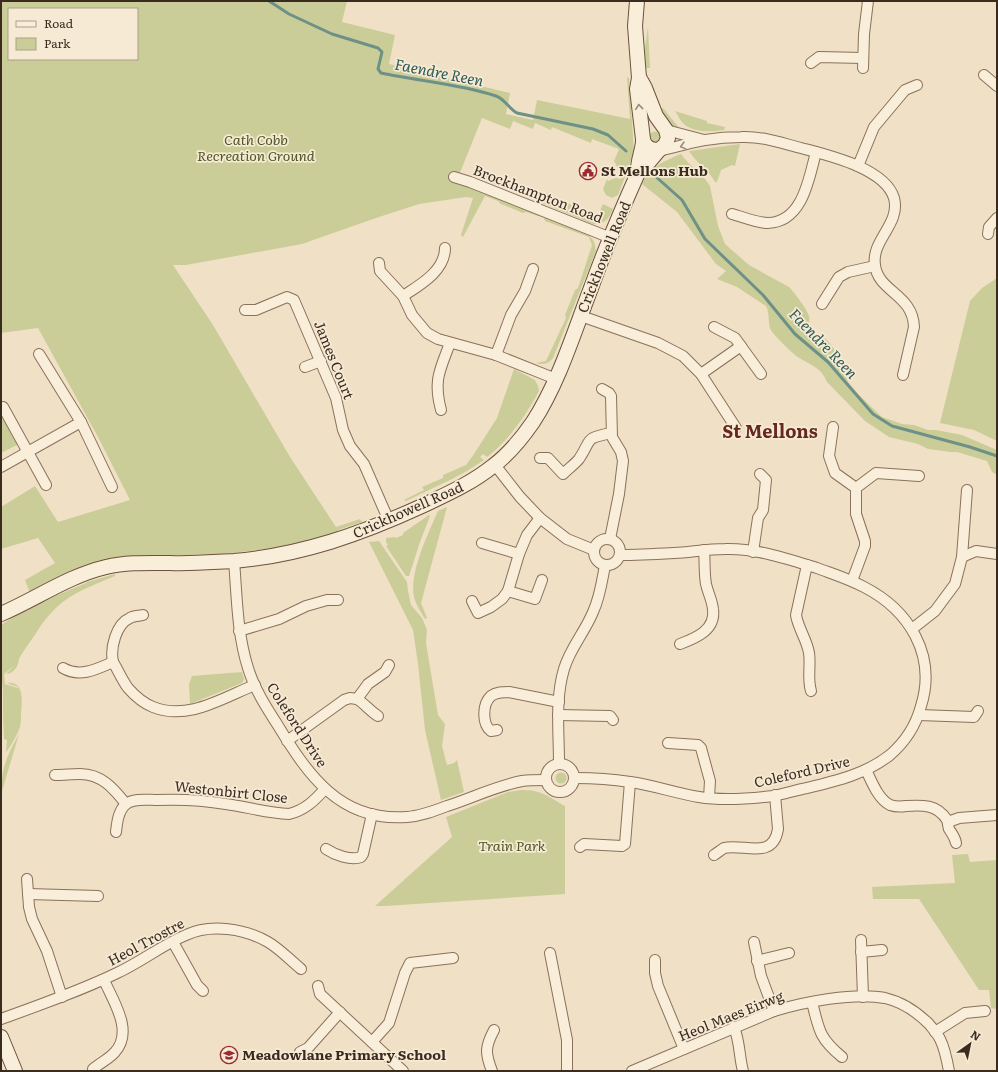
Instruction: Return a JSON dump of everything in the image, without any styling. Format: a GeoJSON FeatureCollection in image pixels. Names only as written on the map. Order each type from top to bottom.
{"type":"FeatureCollection","features":[{"type":"Feature","properties":{"kind":"street","name":"Crickhowell Road"},"geometry":{"type":"LineString","coordinates":[[637,1],[635,26],[639,78],[637,89],[643,139],[642,151],[637,166],[638,173]]}},
{"type":"Feature","properties":{"kind":"street"},"geometry":{"type":"LineString","coordinates":[[863,68],[864,34],[868,1]]}},
{"type":"Feature","properties":{"kind":"street"},"geometry":{"type":"LineString","coordinates":[[811,62],[819,57],[863,58]]}},
{"type":"Feature","properties":{"kind":"street"},"geometry":{"type":"LineString","coordinates":[[984,75],[997,86]]}},
{"type":"Feature","properties":{"kind":"street","name":"Crickhowell Road"},"geometry":{"type":"LineString","coordinates":[[639,78],[645,88],[656,116],[664,128]]}},
{"type":"Feature","properties":{"kind":"street"},"geometry":{"type":"LineString","coordinates":[[858,166],[874,127],[905,90],[917,85]]}},
{"type":"Feature","properties":{"kind":"street"},"geometry":{"type":"LineString","coordinates":[[704,140],[664,128],[656,124],[649,126],[646,129],[643,139],[648,148],[660,150],[671,149],[704,140],[754,137],[840,159],[858,166],[883,181],[889,188],[895,204],[895,212],[874,257],[875,266],[880,279],[907,305],[914,320],[914,327],[903,375]]}},
{"type":"Feature","properties":{"kind":"street"},"geometry":{"type":"LineString","coordinates":[[660,150],[667,142],[667,134],[664,128]]}},
{"type":"Feature","properties":{"kind":"street","name":"Crickhowell Road"},"geometry":{"type":"LineString","coordinates":[[1,614],[66,582],[118,564],[148,562],[172,563],[234,561],[307,550],[355,535],[390,521],[466,484],[495,465],[521,438],[533,422],[556,379],[638,173],[660,150]]}},
{"type":"Feature","properties":{"kind":"street"},"geometry":{"type":"LineString","coordinates":[[732,214],[767,223],[777,222],[785,218],[793,212],[804,194],[816,152]]}},
{"type":"Feature","properties":{"kind":"street","name":"Brockhampton Road"},"geometry":{"type":"LineString","coordinates":[[454,177],[611,238]]}},
{"type":"Feature","properties":{"kind":"street"},"geometry":{"type":"LineString","coordinates":[[988,234],[989,227],[997,218]]}},
{"type":"Feature","properties":{"kind":"street"},"geometry":{"type":"LineString","coordinates":[[403,296],[431,276],[445,256],[445,248]]}},
{"type":"Feature","properties":{"kind":"street"},"geometry":{"type":"LineString","coordinates":[[379,262],[380,271],[403,296],[412,315],[427,332],[438,340],[496,355],[556,379]]}},
{"type":"Feature","properties":{"kind":"street"},"geometry":{"type":"LineString","coordinates":[[822,304],[839,277],[848,272],[875,266]]}},
{"type":"Feature","properties":{"kind":"street"},"geometry":{"type":"LineString","coordinates":[[496,355],[507,326],[525,291],[533,269]]}},
{"type":"Feature","properties":{"kind":"street","name":"James Court"},"geometry":{"type":"LineString","coordinates":[[245,310],[256,310],[287,297],[294,300],[336,398],[347,441],[354,453],[364,464],[390,521]]}},
{"type":"Feature","properties":{"kind":"street"},"geometry":{"type":"LineString","coordinates":[[581,316],[658,343],[683,356],[701,374],[736,428]]}},
{"type":"Feature","properties":{"kind":"street"},"geometry":{"type":"LineString","coordinates":[[714,327],[735,338],[762,374]]}},
{"type":"Feature","properties":{"kind":"street"},"geometry":{"type":"LineString","coordinates":[[441,410],[436,387],[440,367],[450,343]]}},
{"type":"Feature","properties":{"kind":"street"},"geometry":{"type":"LineString","coordinates":[[701,374],[741,346]]}},
{"type":"Feature","properties":{"kind":"street"},"geometry":{"type":"LineString","coordinates":[[40,354],[81,422],[112,487]]}},
{"type":"Feature","properties":{"kind":"street"},"geometry":{"type":"LineString","coordinates":[[305,368],[321,361]]}},
{"type":"Feature","properties":{"kind":"street"},"geometry":{"type":"LineString","coordinates":[[602,389],[611,396],[611,433],[621,452],[623,461],[619,494],[610,539]]}},
{"type":"Feature","properties":{"kind":"street"},"geometry":{"type":"LineString","coordinates":[[3,407],[46,485]]}},
{"type":"Feature","properties":{"kind":"street"},"geometry":{"type":"LineString","coordinates":[[1,466],[81,422]]}},
{"type":"Feature","properties":{"kind":"street"},"geometry":{"type":"LineString","coordinates":[[833,427],[829,456],[835,473],[856,488]]}},
{"type":"Feature","properties":{"kind":"street"},"geometry":{"type":"LineString","coordinates":[[540,458],[548,458],[563,474],[579,459],[588,442],[592,438],[611,433]]}},
{"type":"Feature","properties":{"kind":"street"},"geometry":{"type":"LineString","coordinates":[[495,465],[520,497],[540,518],[567,539],[594,550]]}},
{"type":"Feature","properties":{"kind":"street"},"geometry":{"type":"LineString","coordinates":[[856,488],[876,473],[919,476]]}},
{"type":"Feature","properties":{"kind":"street"},"geometry":{"type":"LineString","coordinates":[[753,552],[758,518],[763,510],[766,480],[760,474]]}},
{"type":"Feature","properties":{"kind":"street"},"geometry":{"type":"LineString","coordinates":[[852,581],[866,546],[856,514],[856,488]]}},
{"type":"Feature","properties":{"kind":"street"},"geometry":{"type":"LineString","coordinates":[[912,629],[935,612],[955,584],[962,557],[967,490]]}},
{"type":"Feature","properties":{"kind":"street"},"geometry":{"type":"LineString","coordinates":[[472,601],[478,613],[502,599],[508,591],[519,554],[527,535],[540,518]]}},
{"type":"Feature","properties":{"kind":"street"},"geometry":{"type":"LineString","coordinates":[[603,539],[610,539],[616,542],[619,546],[620,555],[616,562],[605,565],[597,561],[594,550],[599,541],[603,539]]}},
{"type":"Feature","properties":{"kind":"street"},"geometry":{"type":"LineString","coordinates":[[482,543],[519,554]]}},
{"type":"Feature","properties":{"kind":"street","name":"Coleford Drive"},"geometry":{"type":"LineString","coordinates":[[575,778],[606,779],[630,782],[709,798],[745,799],[774,795],[838,781],[866,770],[889,756],[907,736],[919,715],[923,700],[926,677],[923,655],[912,629],[896,609],[871,590],[852,581],[807,565],[777,556],[753,552],[726,549],[620,555]]}},
{"type":"Feature","properties":{"kind":"street"},"geometry":{"type":"LineString","coordinates":[[680,644],[703,633],[709,626],[713,617],[713,609],[706,582],[704,550]]}},
{"type":"Feature","properties":{"kind":"street"},"geometry":{"type":"LineString","coordinates":[[962,557],[976,551],[997,554]]}},
{"type":"Feature","properties":{"kind":"street","name":"Coleford Drive"},"geometry":{"type":"LineString","coordinates":[[234,561],[239,631],[248,670],[287,741],[309,771],[325,789],[353,808],[383,817],[407,817],[426,814],[505,785],[523,781],[546,780]]}},
{"type":"Feature","properties":{"kind":"street"},"geometry":{"type":"LineString","coordinates":[[560,763],[558,714],[560,684],[566,663],[593,613],[601,587],[605,565]]}},
{"type":"Feature","properties":{"kind":"street"},"geometry":{"type":"LineString","coordinates":[[807,565],[796,615],[797,622],[809,654],[809,682],[811,690]]}},
{"type":"Feature","properties":{"kind":"street"},"geometry":{"type":"LineString","coordinates":[[508,591],[535,599],[542,580]]}},
{"type":"Feature","properties":{"kind":"street"},"geometry":{"type":"LineString","coordinates":[[239,631],[279,619],[306,606],[327,600],[338,600]]}},
{"type":"Feature","properties":{"kind":"street"},"geometry":{"type":"LineString","coordinates":[[143,615],[130,618],[120,627],[113,645],[112,657],[113,662],[128,688],[141,700],[158,709],[171,712],[182,712],[197,709],[255,685]]}},
{"type":"Feature","properties":{"kind":"street"},"geometry":{"type":"LineString","coordinates":[[63,668],[70,672],[81,673],[113,662]]}},
{"type":"Feature","properties":{"kind":"street"},"geometry":{"type":"LineString","coordinates":[[357,699],[368,684],[385,672],[389,665]]}},
{"type":"Feature","properties":{"kind":"street"},"geometry":{"type":"LineString","coordinates":[[497,730],[491,731],[487,728],[484,719],[487,702],[495,694],[509,692],[559,702]]}},
{"type":"Feature","properties":{"kind":"street"},"geometry":{"type":"LineString","coordinates":[[287,741],[344,700],[350,698],[357,699],[364,703],[370,712],[378,716]]}},
{"type":"Feature","properties":{"kind":"street"},"geometry":{"type":"LineString","coordinates":[[919,715],[974,717],[978,711]]}},
{"type":"Feature","properties":{"kind":"street"},"geometry":{"type":"LineString","coordinates":[[558,714],[610,716],[613,720]]}},
{"type":"Feature","properties":{"kind":"street"},"geometry":{"type":"LineString","coordinates":[[668,742],[698,745],[701,748],[710,781],[709,798]]}},
{"type":"Feature","properties":{"kind":"street"},"geometry":{"type":"LineString","coordinates":[[560,763],[569,766],[573,770],[575,778],[568,790],[560,792],[551,788],[546,780],[548,770],[555,764],[560,763]]}},
{"type":"Feature","properties":{"kind":"street"},"geometry":{"type":"LineString","coordinates":[[866,770],[880,796],[889,804],[896,807],[923,805],[938,811],[948,822],[950,830],[955,837],[956,843]]}},
{"type":"Feature","properties":{"kind":"street"},"geometry":{"type":"LineString","coordinates":[[55,775],[88,774],[98,777],[113,787],[126,804],[118,816],[116,832]]}},
{"type":"Feature","properties":{"kind":"street"},"geometry":{"type":"LineString","coordinates":[[580,847],[584,844],[622,846],[625,844],[630,782]]}},
{"type":"Feature","properties":{"kind":"street","name":"Westonbirt Close"},"geometry":{"type":"LineString","coordinates":[[126,804],[141,800],[195,800],[289,814],[298,812],[306,807],[325,789]]}},
{"type":"Feature","properties":{"kind":"street"},"geometry":{"type":"LineString","coordinates":[[714,855],[724,848],[737,847],[755,850],[763,848],[771,843],[778,834],[774,795]]}},
{"type":"Feature","properties":{"kind":"street"},"geometry":{"type":"LineString","coordinates":[[326,849],[333,854],[357,859],[362,857],[372,814]]}},
{"type":"Feature","properties":{"kind":"street"},"geometry":{"type":"LineString","coordinates":[[948,822],[959,818],[997,815]]}},
{"type":"Feature","properties":{"kind":"street"},"geometry":{"type":"LineString","coordinates":[[27,879],[32,919],[47,951],[62,997]]}},
{"type":"Feature","properties":{"kind":"street"},"geometry":{"type":"LineString","coordinates":[[28,894],[98,896]]}},
{"type":"Feature","properties":{"kind":"street","name":"Heol Trostre"},"geometry":{"type":"LineString","coordinates":[[1,1019],[104,980],[186,934],[206,929],[234,930],[257,937],[268,943],[301,969]]}},
{"type":"Feature","properties":{"kind":"street"},"geometry":{"type":"LineString","coordinates":[[861,940],[863,996]]}},
{"type":"Feature","properties":{"kind":"street"},"geometry":{"type":"LineString","coordinates":[[173,942],[197,985],[203,990]]}},
{"type":"Feature","properties":{"kind":"street"},"geometry":{"type":"LineString","coordinates":[[754,942],[757,961],[774,1011]]}},
{"type":"Feature","properties":{"kind":"street"},"geometry":{"type":"LineString","coordinates":[[861,952],[882,950]]}},
{"type":"Feature","properties":{"kind":"street"},"geometry":{"type":"LineString","coordinates":[[550,953],[567,1040],[567,1071]]}},
{"type":"Feature","properties":{"kind":"street"},"geometry":{"type":"LineString","coordinates":[[757,961],[789,954]]}},
{"type":"Feature","properties":{"kind":"street"},"geometry":{"type":"LineString","coordinates":[[372,1042],[389,1023],[405,973],[410,964],[453,958]]}},
{"type":"Feature","properties":{"kind":"street"},"geometry":{"type":"LineString","coordinates":[[655,960],[655,973],[658,986],[684,1049]]}},
{"type":"Feature","properties":{"kind":"street"},"geometry":{"type":"LineString","coordinates":[[93,1069],[115,1052],[123,1038],[122,1021],[104,980]]}},
{"type":"Feature","properties":{"kind":"street"},"geometry":{"type":"LineString","coordinates":[[318,986],[320,994],[372,1042],[396,1069]]}},
{"type":"Feature","properties":{"kind":"street","name":"Heol Maes Eirwg"},"geometry":{"type":"LineString","coordinates":[[632,1071],[774,1011],[812,1002],[863,996],[886,998],[906,1006],[921,1017],[940,1039],[949,1071]]}},
{"type":"Feature","properties":{"kind":"street"},"geometry":{"type":"LineString","coordinates":[[812,1002],[820,1034],[830,1047],[842,1057]]}},
{"type":"Feature","properties":{"kind":"street"},"geometry":{"type":"LineString","coordinates":[[300,1052],[308,1048],[340,1012]]}},
{"type":"Feature","properties":{"kind":"street"},"geometry":{"type":"LineString","coordinates":[[935,1032],[965,1013],[985,1012]]}},
{"type":"Feature","properties":{"kind":"street"},"geometry":{"type":"LineString","coordinates":[[734,1028],[739,1044],[740,1057],[744,1071]]}},
{"type":"Feature","properties":{"kind":"street"},"geometry":{"type":"LineString","coordinates":[[492,1071],[486,1052],[489,1039],[494,1030]]}},
{"type":"Feature","properties":{"kind":"street"},"geometry":{"type":"LineString","coordinates":[[1,1037],[15,1071]]}},
{"type":"Feature","properties":{"kind":"green space","name":"Cath Cobb Recreation Ground"},"geometry":{"type":"Polygon","coordinates":[[[1,1],[347,1],[342,22],[395,35],[389,64],[510,93],[506,114],[533,120],[537,100],[630,119],[627,77],[629,78],[634,151],[627,171],[618,168],[614,161],[619,149],[592,139],[591,143],[552,127],[551,130],[535,123],[533,129],[513,121],[510,129],[482,118],[459,175],[590,235],[594,242],[596,251],[553,358],[548,363],[536,363],[546,361],[566,318],[565,315],[575,290],[578,288],[592,245],[589,237],[545,221],[544,218],[526,212],[523,213],[485,196],[463,237],[461,235],[473,198],[466,197],[419,204],[302,244],[186,265],[173,265],[213,325],[290,457],[336,527],[360,519],[362,522],[338,530],[338,532],[309,541],[268,549],[224,554],[149,556],[30,593],[25,580],[55,563],[38,538],[1,549],[1,507],[35,486],[58,522],[130,500],[98,437],[38,328],[1,333],[1,1]]]}},
{"type":"Feature","properties":{"kind":"green space"},"geometry":{"type":"Polygon","coordinates":[[[648,27],[650,68],[646,68],[644,54],[648,27]]]}},
{"type":"Feature","properties":{"kind":"green space"},"geometry":{"type":"Polygon","coordinates":[[[663,108],[680,129],[670,124],[657,111],[663,108]]]}},
{"type":"Feature","properties":{"kind":"green space"},"geometry":{"type":"Polygon","coordinates":[[[675,111],[707,121],[707,123],[725,127],[724,130],[709,131],[693,129],[688,127],[680,120],[675,111]]]}},
{"type":"Feature","properties":{"kind":"green space"},"geometry":{"type":"Polygon","coordinates":[[[653,132],[657,132],[659,133],[659,141],[653,142],[650,139],[650,135],[653,132]]]}},
{"type":"Feature","properties":{"kind":"green space"},"geometry":{"type":"Polygon","coordinates":[[[740,144],[735,166],[732,165],[721,170],[717,182],[715,182],[689,151],[740,144]]]}},
{"type":"Feature","properties":{"kind":"green space"},"geometry":{"type":"Polygon","coordinates":[[[681,154],[704,177],[710,186],[718,226],[725,244],[749,265],[791,289],[808,313],[808,326],[810,331],[828,341],[839,356],[848,382],[859,395],[882,417],[902,424],[914,425],[928,430],[962,435],[997,450],[997,475],[992,472],[987,461],[957,452],[928,449],[918,444],[889,437],[865,421],[827,382],[821,372],[795,355],[773,333],[770,327],[766,306],[737,287],[717,279],[726,271],[716,264],[677,212],[642,184],[649,173],[658,165],[681,154]]]}},
{"type":"Feature","properties":{"kind":"green space"},"geometry":{"type":"Polygon","coordinates":[[[483,174],[539,197],[538,201],[483,179],[483,174]]]}},
{"type":"Feature","properties":{"kind":"green space"},"geometry":{"type":"Polygon","coordinates":[[[623,176],[625,177],[618,195],[612,198],[606,195],[603,189],[607,179],[608,181],[616,178],[621,179],[623,176]]]}},
{"type":"Feature","properties":{"kind":"green space"},"geometry":{"type":"Polygon","coordinates":[[[545,193],[549,194],[549,196],[598,215],[603,204],[613,209],[610,216],[604,222],[593,224],[542,203],[545,193]]]}},
{"type":"Feature","properties":{"kind":"green space"},"geometry":{"type":"Polygon","coordinates":[[[997,278],[997,441],[974,430],[940,423],[970,301],[982,288],[997,278]]]}},
{"type":"Feature","properties":{"kind":"green space"},"geometry":{"type":"Polygon","coordinates":[[[514,369],[535,380],[539,391],[529,409],[510,435],[487,457],[483,454],[480,457],[484,460],[467,471],[406,501],[404,500],[424,490],[422,487],[443,478],[443,475],[466,465],[497,418],[514,369]]]}},
{"type":"Feature","properties":{"kind":"green space"},"geometry":{"type":"Polygon","coordinates":[[[1,410],[19,444],[1,453],[1,410]]]}},
{"type":"Feature","properties":{"kind":"green space"},"geometry":{"type":"Polygon","coordinates":[[[447,507],[421,603],[427,618],[425,619],[417,606],[414,597],[414,577],[420,554],[438,511],[447,507]]]}},
{"type":"Feature","properties":{"kind":"green space"},"geometry":{"type":"Polygon","coordinates":[[[429,515],[430,516],[409,576],[406,576],[386,546],[388,545],[386,538],[396,538],[403,535],[403,533],[429,515]]]}},
{"type":"Feature","properties":{"kind":"green space"},"geometry":{"type":"Polygon","coordinates":[[[379,541],[407,582],[411,605],[422,618],[427,630],[426,643],[438,715],[445,724],[442,746],[447,765],[454,763],[457,760],[464,792],[441,800],[425,730],[413,630],[369,542],[379,541]]]}},
{"type":"Feature","properties":{"kind":"green space"},"geometry":{"type":"Polygon","coordinates":[[[115,574],[115,576],[71,596],[54,610],[23,652],[16,668],[12,672],[6,674],[15,665],[4,674],[5,684],[18,688],[7,683],[17,685],[20,689],[22,699],[20,727],[6,752],[7,740],[4,739],[1,670],[1,625],[25,609],[27,611],[48,599],[87,582],[115,574]]]}},
{"type":"Feature","properties":{"kind":"green space"},"geometry":{"type":"Polygon","coordinates":[[[242,672],[244,679],[242,683],[190,704],[189,684],[192,676],[242,672]]]}},
{"type":"Feature","properties":{"kind":"green space"},"geometry":{"type":"Polygon","coordinates":[[[19,734],[2,791],[2,775],[4,768],[19,734]]]}},
{"type":"Feature","properties":{"kind":"green space"},"geometry":{"type":"Polygon","coordinates":[[[561,772],[565,774],[567,778],[565,782],[561,784],[557,782],[555,778],[557,774],[561,772]]]}},
{"type":"Feature","properties":{"kind":"green space","name":"Train Park"},"geometry":{"type":"Polygon","coordinates":[[[521,790],[539,792],[565,806],[565,894],[375,906],[452,837],[446,817],[508,792],[521,790]]]}},
{"type":"Feature","properties":{"kind":"green space"},"geometry":{"type":"Polygon","coordinates":[[[968,854],[970,862],[997,860],[997,1009],[991,1008],[989,990],[979,990],[919,899],[873,899],[872,887],[955,883],[952,855],[968,854]]]}},
{"type":"Feature","properties":{"kind":"waterway","name":"Faendre Reen"},"geometry":{"type":"LineString","coordinates":[[269,1],[289,14],[332,34],[378,48],[382,52],[378,69],[381,73],[454,86],[496,96],[502,99],[517,113],[593,129],[608,135],[626,151]]}},
{"type":"Feature","properties":{"kind":"waterway","name":"Faendre Reen"},"geometry":{"type":"LineString","coordinates":[[654,175],[682,200],[705,239],[763,295],[795,334],[828,362],[873,414],[892,426],[970,447],[997,456]]}},
{"type":"Feature","properties":{"kind":"place","name":"St Mellons Hub"},"geometry":{"type":"Point","coordinates":[588,171]}},
{"type":"Feature","properties":{"kind":"place","name":"Meadowlane Primary School"},"geometry":{"type":"Point","coordinates":[229,1055]}},
{"type":"Feature","properties":{"kind":"district","name":"St Mellons"},"geometry":{"type":"Point","coordinates":[770,432]}}]}
